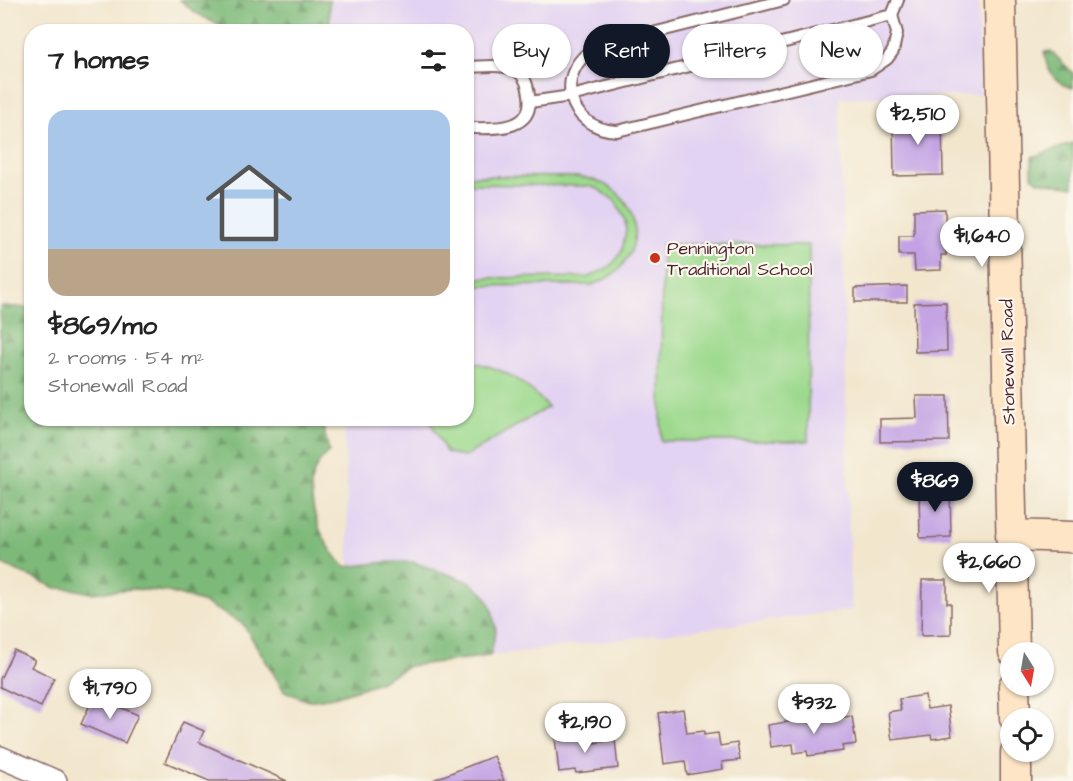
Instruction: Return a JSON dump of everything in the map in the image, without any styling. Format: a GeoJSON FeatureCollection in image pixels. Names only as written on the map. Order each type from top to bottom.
{"type":"FeatureCollection","features":[{"type":"Feature","properties":{"kind":"street","name":"Stonewall Road"},"geometry":{"type":"LineString","coordinates":[[1000,0],[1014,642]]}},
{"type":"Feature","properties":{"kind":"street"},"geometry":{"type":"LineString","coordinates":[[1011,536],[1073,537]]}},
{"type":"Feature","properties":{"kind":"street"},"geometry":{"type":"LineString","coordinates":[[0,757],[56,781]]}},
{"type":"Feature","properties":{"kind":"street"},"geometry":{"type":"LineString","coordinates":[[1016,762],[1016,781]]}},
{"type":"Feature","properties":{"kind":"lane"},"geometry":{"type":"LineString","coordinates":[[784,0],[588,51],[575,67],[570,86],[574,106],[588,122],[597,128],[617,131],[871,70],[887,59],[893,51],[897,33],[892,15],[898,0]]}},
{"type":"Feature","properties":{"kind":"lane"},"geometry":{"type":"LineString","coordinates":[[530,102],[571,96],[892,15]]}},
{"type":"Feature","properties":{"kind":"lane"},"geometry":{"type":"LineString","coordinates":[[474,67],[507,67],[518,71],[525,80],[530,102],[527,112],[520,122],[514,125],[507,128],[474,128]]}},
{"type":"Feature","properties":{"kind":"shaded area","name":"Pennington Traditional School"},"geometry":{"type":"Polygon","coordinates":[[[329,0],[978,0],[980,95],[840,98],[852,610],[353,673],[344,426],[474,426],[474,24],[330,24],[329,0]]]}},
{"type":"Feature","properties":{"kind":"green space"},"geometry":{"type":"Polygon","coordinates":[[[180,0],[329,0],[330,24],[216,24],[194,12],[180,0]]]}},
{"type":"Feature","properties":{"kind":"green space"},"geometry":{"type":"Polygon","coordinates":[[[1051,51],[1073,73],[1073,88],[1061,83],[1049,70],[1044,52],[1051,51]]]}},
{"type":"Feature","properties":{"kind":"green space"},"geometry":{"type":"Polygon","coordinates":[[[1073,143],[1073,187],[1037,181],[1032,176],[1032,157],[1073,143]]]}},
{"type":"Feature","properties":{"kind":"green space"},"geometry":{"type":"Polygon","coordinates":[[[474,176],[577,177],[600,182],[617,193],[629,208],[634,225],[633,243],[626,260],[612,275],[591,285],[474,286],[474,278],[589,277],[608,268],[622,251],[626,230],[625,220],[615,201],[598,189],[588,186],[474,184],[474,176]]]}},
{"type":"Feature","properties":{"kind":"green space"},"geometry":{"type":"Polygon","coordinates":[[[662,244],[809,245],[808,441],[661,441],[662,244]]]}},
{"type":"Feature","properties":{"kind":"green space"},"geometry":{"type":"Polygon","coordinates":[[[0,306],[24,308],[24,426],[323,426],[329,451],[321,460],[311,480],[313,507],[322,535],[345,567],[386,562],[413,562],[470,582],[485,595],[492,609],[496,631],[490,656],[409,666],[377,683],[334,697],[308,701],[284,691],[243,624],[205,603],[168,592],[134,589],[90,593],[56,588],[0,563],[0,306]]]}},
{"type":"Feature","properties":{"kind":"green space"},"geometry":{"type":"Polygon","coordinates":[[[474,363],[512,376],[548,407],[464,457],[446,452],[433,426],[474,426],[474,363]]]}},
{"type":"Feature","properties":{"kind":"building"},"geometry":{"type":"Polygon","coordinates":[[[942,117],[943,175],[894,176],[893,118],[942,117]]]}},
{"type":"Feature","properties":{"kind":"building"},"geometry":{"type":"Polygon","coordinates":[[[945,209],[946,255],[941,255],[941,270],[915,271],[914,255],[899,255],[899,236],[914,236],[914,210],[945,209]]]}},
{"type":"Feature","properties":{"kind":"building"},"geometry":{"type":"Polygon","coordinates":[[[907,286],[907,302],[855,302],[855,288],[907,286]]]}},
{"type":"Feature","properties":{"kind":"building"},"geometry":{"type":"Polygon","coordinates":[[[946,302],[947,351],[915,352],[914,303],[946,302]]]}},
{"type":"Feature","properties":{"kind":"building"},"geometry":{"type":"Polygon","coordinates":[[[916,396],[948,396],[949,441],[880,442],[880,419],[917,418],[916,396]]]}},
{"type":"Feature","properties":{"kind":"building"},"geometry":{"type":"Polygon","coordinates":[[[919,489],[950,489],[951,537],[920,538],[919,489]]]}},
{"type":"Feature","properties":{"kind":"building"},"geometry":{"type":"Polygon","coordinates":[[[922,580],[947,580],[947,603],[951,603],[951,635],[921,636],[922,580]]]}},
{"type":"Feature","properties":{"kind":"building"},"geometry":{"type":"Polygon","coordinates":[[[14,650],[35,660],[31,667],[54,678],[41,707],[0,687],[0,679],[14,650]]]}},
{"type":"Feature","properties":{"kind":"building"},"geometry":{"type":"Polygon","coordinates":[[[925,695],[927,709],[948,706],[952,736],[932,739],[931,735],[892,740],[888,712],[901,710],[899,699],[925,695]]]}},
{"type":"Feature","properties":{"kind":"building"},"geometry":{"type":"Polygon","coordinates":[[[94,696],[138,715],[125,743],[81,724],[94,696]]]}},
{"type":"Feature","properties":{"kind":"building"},"geometry":{"type":"Polygon","coordinates":[[[683,709],[687,733],[704,731],[704,735],[718,733],[720,746],[737,743],[740,760],[722,762],[723,769],[687,775],[685,761],[664,764],[658,713],[683,709]]]}},
{"type":"Feature","properties":{"kind":"building"},"geometry":{"type":"Polygon","coordinates":[[[852,716],[856,744],[842,746],[843,751],[808,756],[807,751],[794,753],[793,744],[771,747],[768,725],[811,718],[811,722],[852,716]]]}},
{"type":"Feature","properties":{"kind":"building"},"geometry":{"type":"Polygon","coordinates":[[[183,722],[204,731],[199,742],[287,781],[209,781],[165,762],[183,722]]]}},
{"type":"Feature","properties":{"kind":"building"},"geometry":{"type":"Polygon","coordinates":[[[593,734],[594,743],[615,740],[618,768],[576,773],[575,770],[559,772],[555,738],[593,734]]]}},
{"type":"Feature","properties":{"kind":"building"},"geometry":{"type":"Polygon","coordinates":[[[494,756],[504,781],[433,781],[433,780],[494,756]]]}},
{"type":"Feature","properties":{"kind":"place","name":"Pennington Traditional School"},"geometry":{"type":"Point","coordinates":[655,258]}}]}
